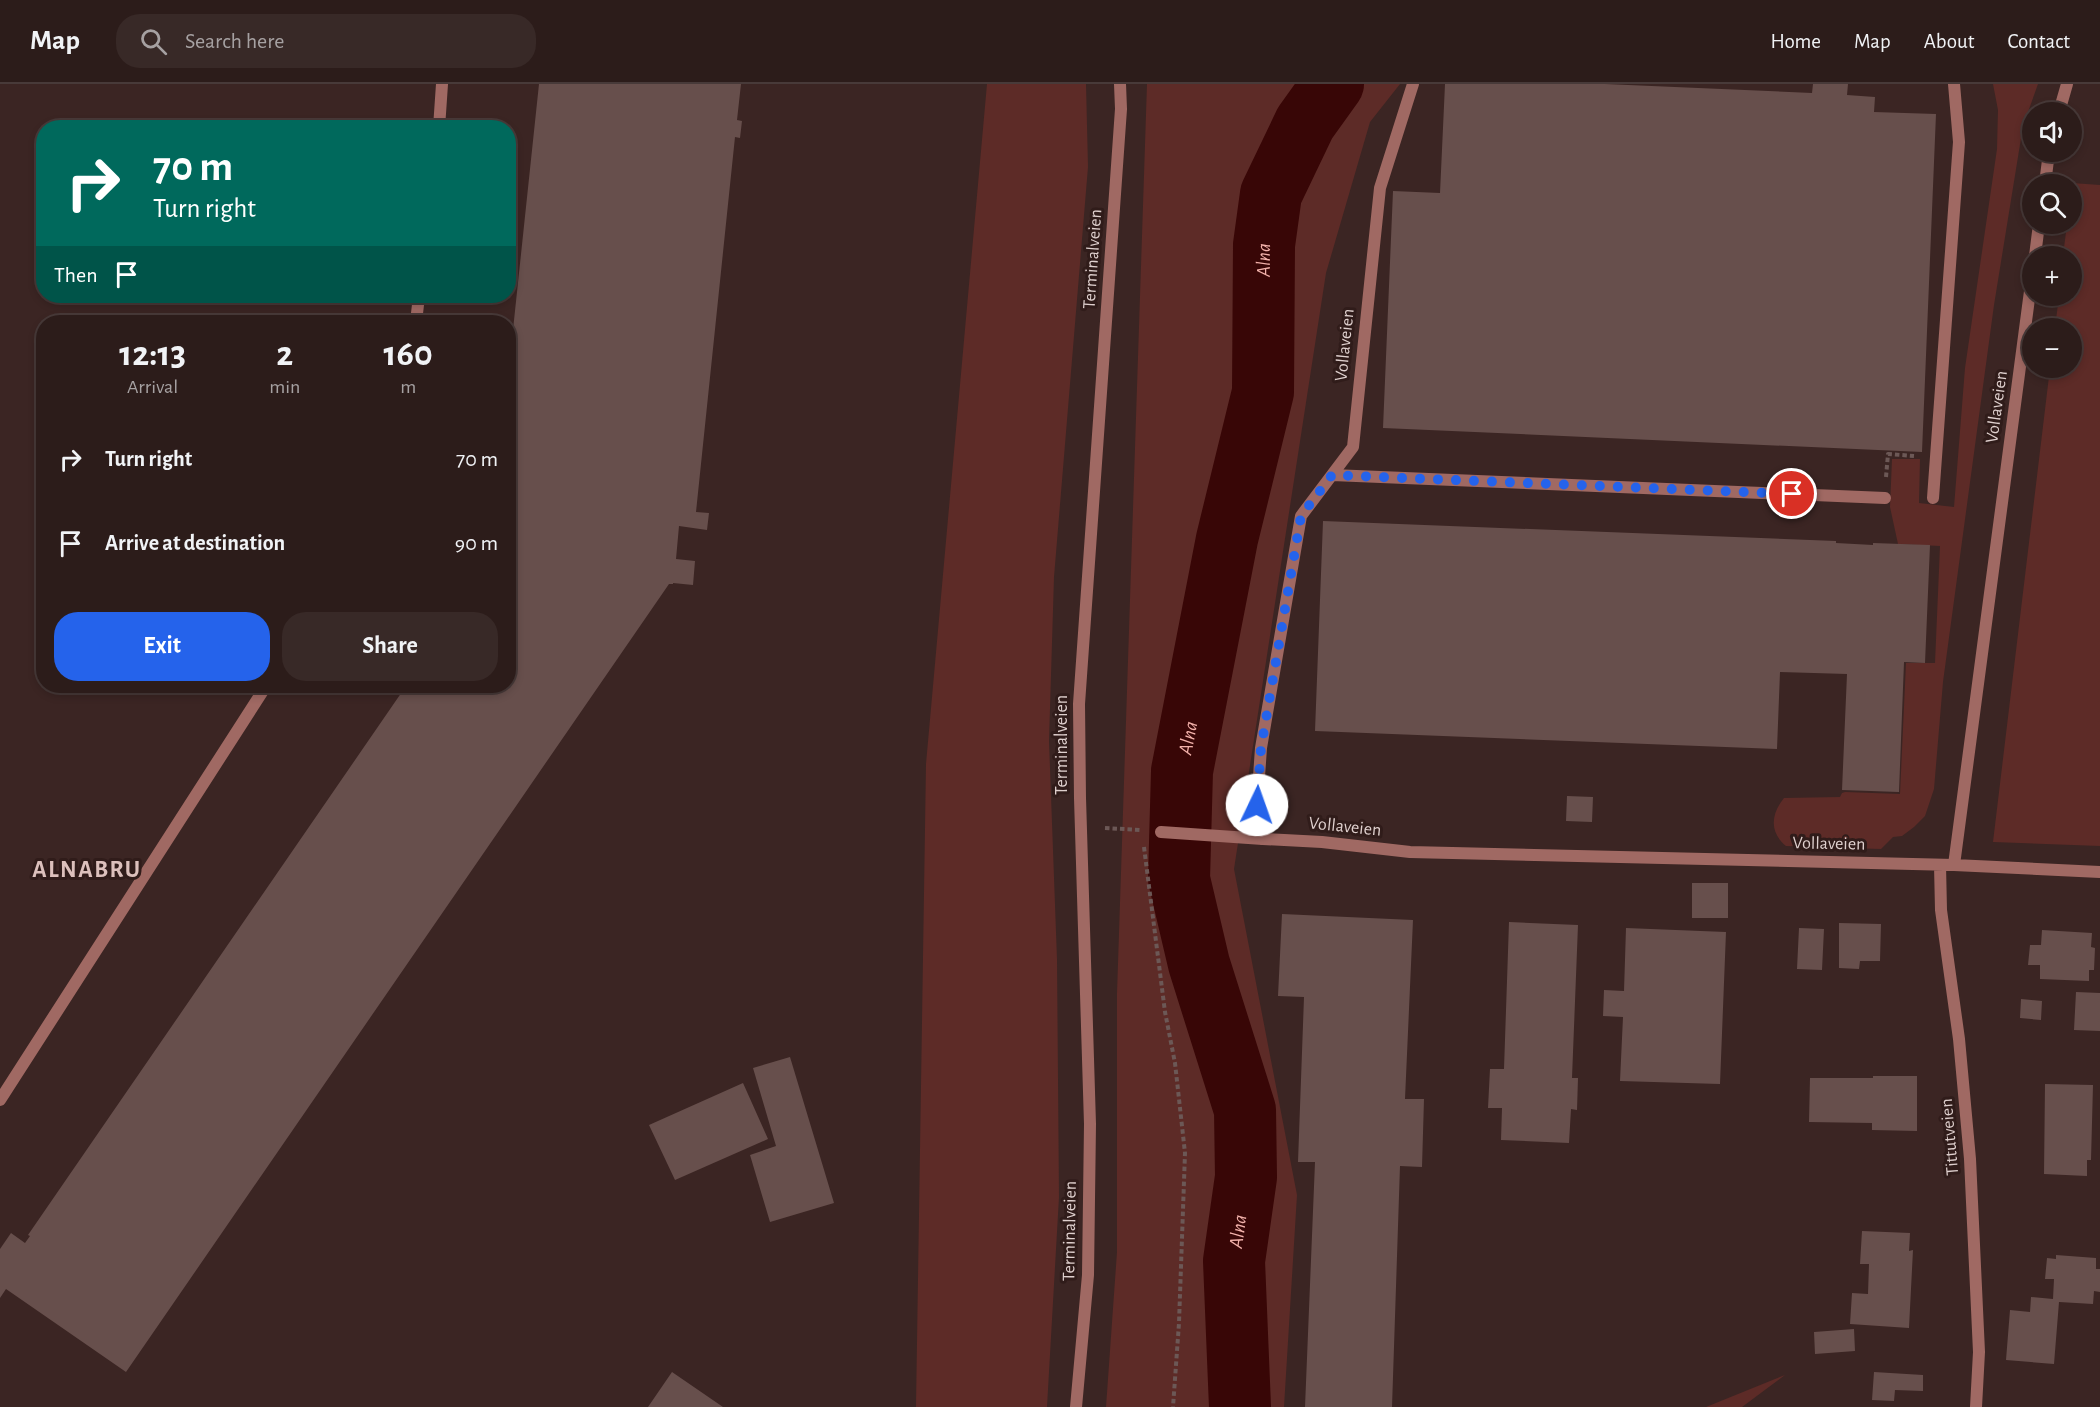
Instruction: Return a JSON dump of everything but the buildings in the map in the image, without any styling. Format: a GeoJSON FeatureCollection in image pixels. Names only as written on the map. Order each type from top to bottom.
{"type":"FeatureCollection","features":[{"type":"Feature","properties":{"kind":"street"},"geometry":{"type":"LineString","coordinates":[[439,120],[442,84]]}},
{"type":"Feature","properties":{"kind":"street","name":"Terminalveien"},"geometry":{"type":"LineString","coordinates":[[1076,1407],[1088,1275],[1090,1124],[1079,704],[1120,121],[1120,84]]}},
{"type":"Feature","properties":{"kind":"street","name":"Vollaveien"},"geometry":{"type":"LineString","coordinates":[[1413,84],[1380,188],[1353,447],[1301,516],[1261,748],[1257,805],[1263,839],[1322,842],[1410,852],[1954,865],[2100,872]]}},
{"type":"Feature","properties":{"kind":"street"},"geometry":{"type":"LineString","coordinates":[[1933,498],[1959,142],[1954,84]]}},
{"type":"Feature","properties":{"kind":"street"},"geometry":{"type":"LineString","coordinates":[[2062,102],[2067,84]]}},
{"type":"Feature","properties":{"kind":"street","name":"Vollaveien"},"geometry":{"type":"LineString","coordinates":[[1954,865],[2028,306]]}},
{"type":"Feature","properties":{"kind":"street"},"geometry":{"type":"LineString","coordinates":[[1332,475],[1885,498]]}},
{"type":"Feature","properties":{"kind":"street"},"geometry":{"type":"LineString","coordinates":[[0,1100],[262,693]]}},
{"type":"Feature","properties":{"kind":"street"},"geometry":{"type":"LineString","coordinates":[[1161,832],[1263,839]]}},
{"type":"Feature","properties":{"kind":"street","name":"Tittutveien"},"geometry":{"type":"LineString","coordinates":[[1940,865],[1941,910],[1959,1039],[1970,1159],[1979,1352],[1976,1407]]}},
{"type":"Feature","properties":{"kind":"path"},"geometry":{"type":"LineString","coordinates":[[1886,475],[1888,454],[1921,456]]}},
{"type":"Feature","properties":{"kind":"path"},"geometry":{"type":"LineString","coordinates":[[1105,828],[1139,830]]}},
{"type":"Feature","properties":{"kind":"path"},"geometry":{"type":"LineString","coordinates":[[1143,841],[1165,1012],[1175,1063],[1185,1153],[1179,1323],[1173,1407]]}},
{"type":"Feature","properties":{"kind":"shaded area"},"geometry":{"type":"Polygon","coordinates":[[[987,84],[1086,84],[1088,167],[1054,577],[1049,741],[1057,959],[1059,1197],[1047,1407],[916,1407],[926,764],[987,84]]]}},
{"type":"Feature","properties":{"kind":"shaded area"},"geometry":{"type":"Polygon","coordinates":[[[1147,84],[1400,84],[1370,122],[1326,273],[1234,869],[1297,1195],[1284,1407],[1106,1407],[1117,1252],[1117,994],[1147,84]]]}},
{"type":"Feature","properties":{"kind":"shaded area"},"geometry":{"type":"Polygon","coordinates":[[[1993,84],[2038,84],[2032,102],[2022,102],[2022,132],[1994,305],[1943,682],[1934,789],[1925,816],[1902,836],[1893,837],[1881,849],[1786,846],[1774,829],[1776,810],[1784,798],[1840,797],[1845,792],[1900,794],[1906,663],[1935,663],[1940,546],[1898,544],[1890,507],[1892,459],[1920,459],[1919,503],[1954,507],[1965,368],[1997,149],[1998,110],[1993,84]]]}},
{"type":"Feature","properties":{"kind":"shaded area"},"geometry":{"type":"Polygon","coordinates":[[[2082,184],[2100,185],[2100,846],[1993,842],[2049,378],[2082,378],[2082,318],[2056,318],[2058,306],[2082,306],[2082,246],[2064,246],[2066,234],[2082,234],[2082,184]]]}},
{"type":"Feature","properties":{"kind":"shaded area"},"geometry":{"type":"Polygon","coordinates":[[[1195,863],[1200,916],[1209,955],[1219,985],[1248,1053],[1261,1107],[1232,1111],[1183,960],[1164,864],[1195,863]]]}},
{"type":"Feature","properties":{"kind":"shaded area"},"geometry":{"type":"Polygon","coordinates":[[[1785,1375],[1742,1407],[1706,1407],[1785,1375]]]}},
{"type":"Feature","properties":{"kind":"waterway","name":"Alna"},"geometry":{"type":"LineString","coordinates":[[1240,1407],[1234,1261],[1246,1177],[1245,1110],[1199,964],[1179,879],[1182,771],[1227,539],[1263,392],[1264,245],[1271,194],[1305,123],[1333,84]]}},
{"type":"Feature","properties":{"kind":"district","name":"ALNABRU"},"geometry":{"type":"Point","coordinates":[87,870]}},
{"type":"Feature","properties":{"kind":"route"},"geometry":{"type":"LineString","coordinates":[[1257,805],[1261,748],[1301,516],[1332,475],[1792,494]]}}]}
